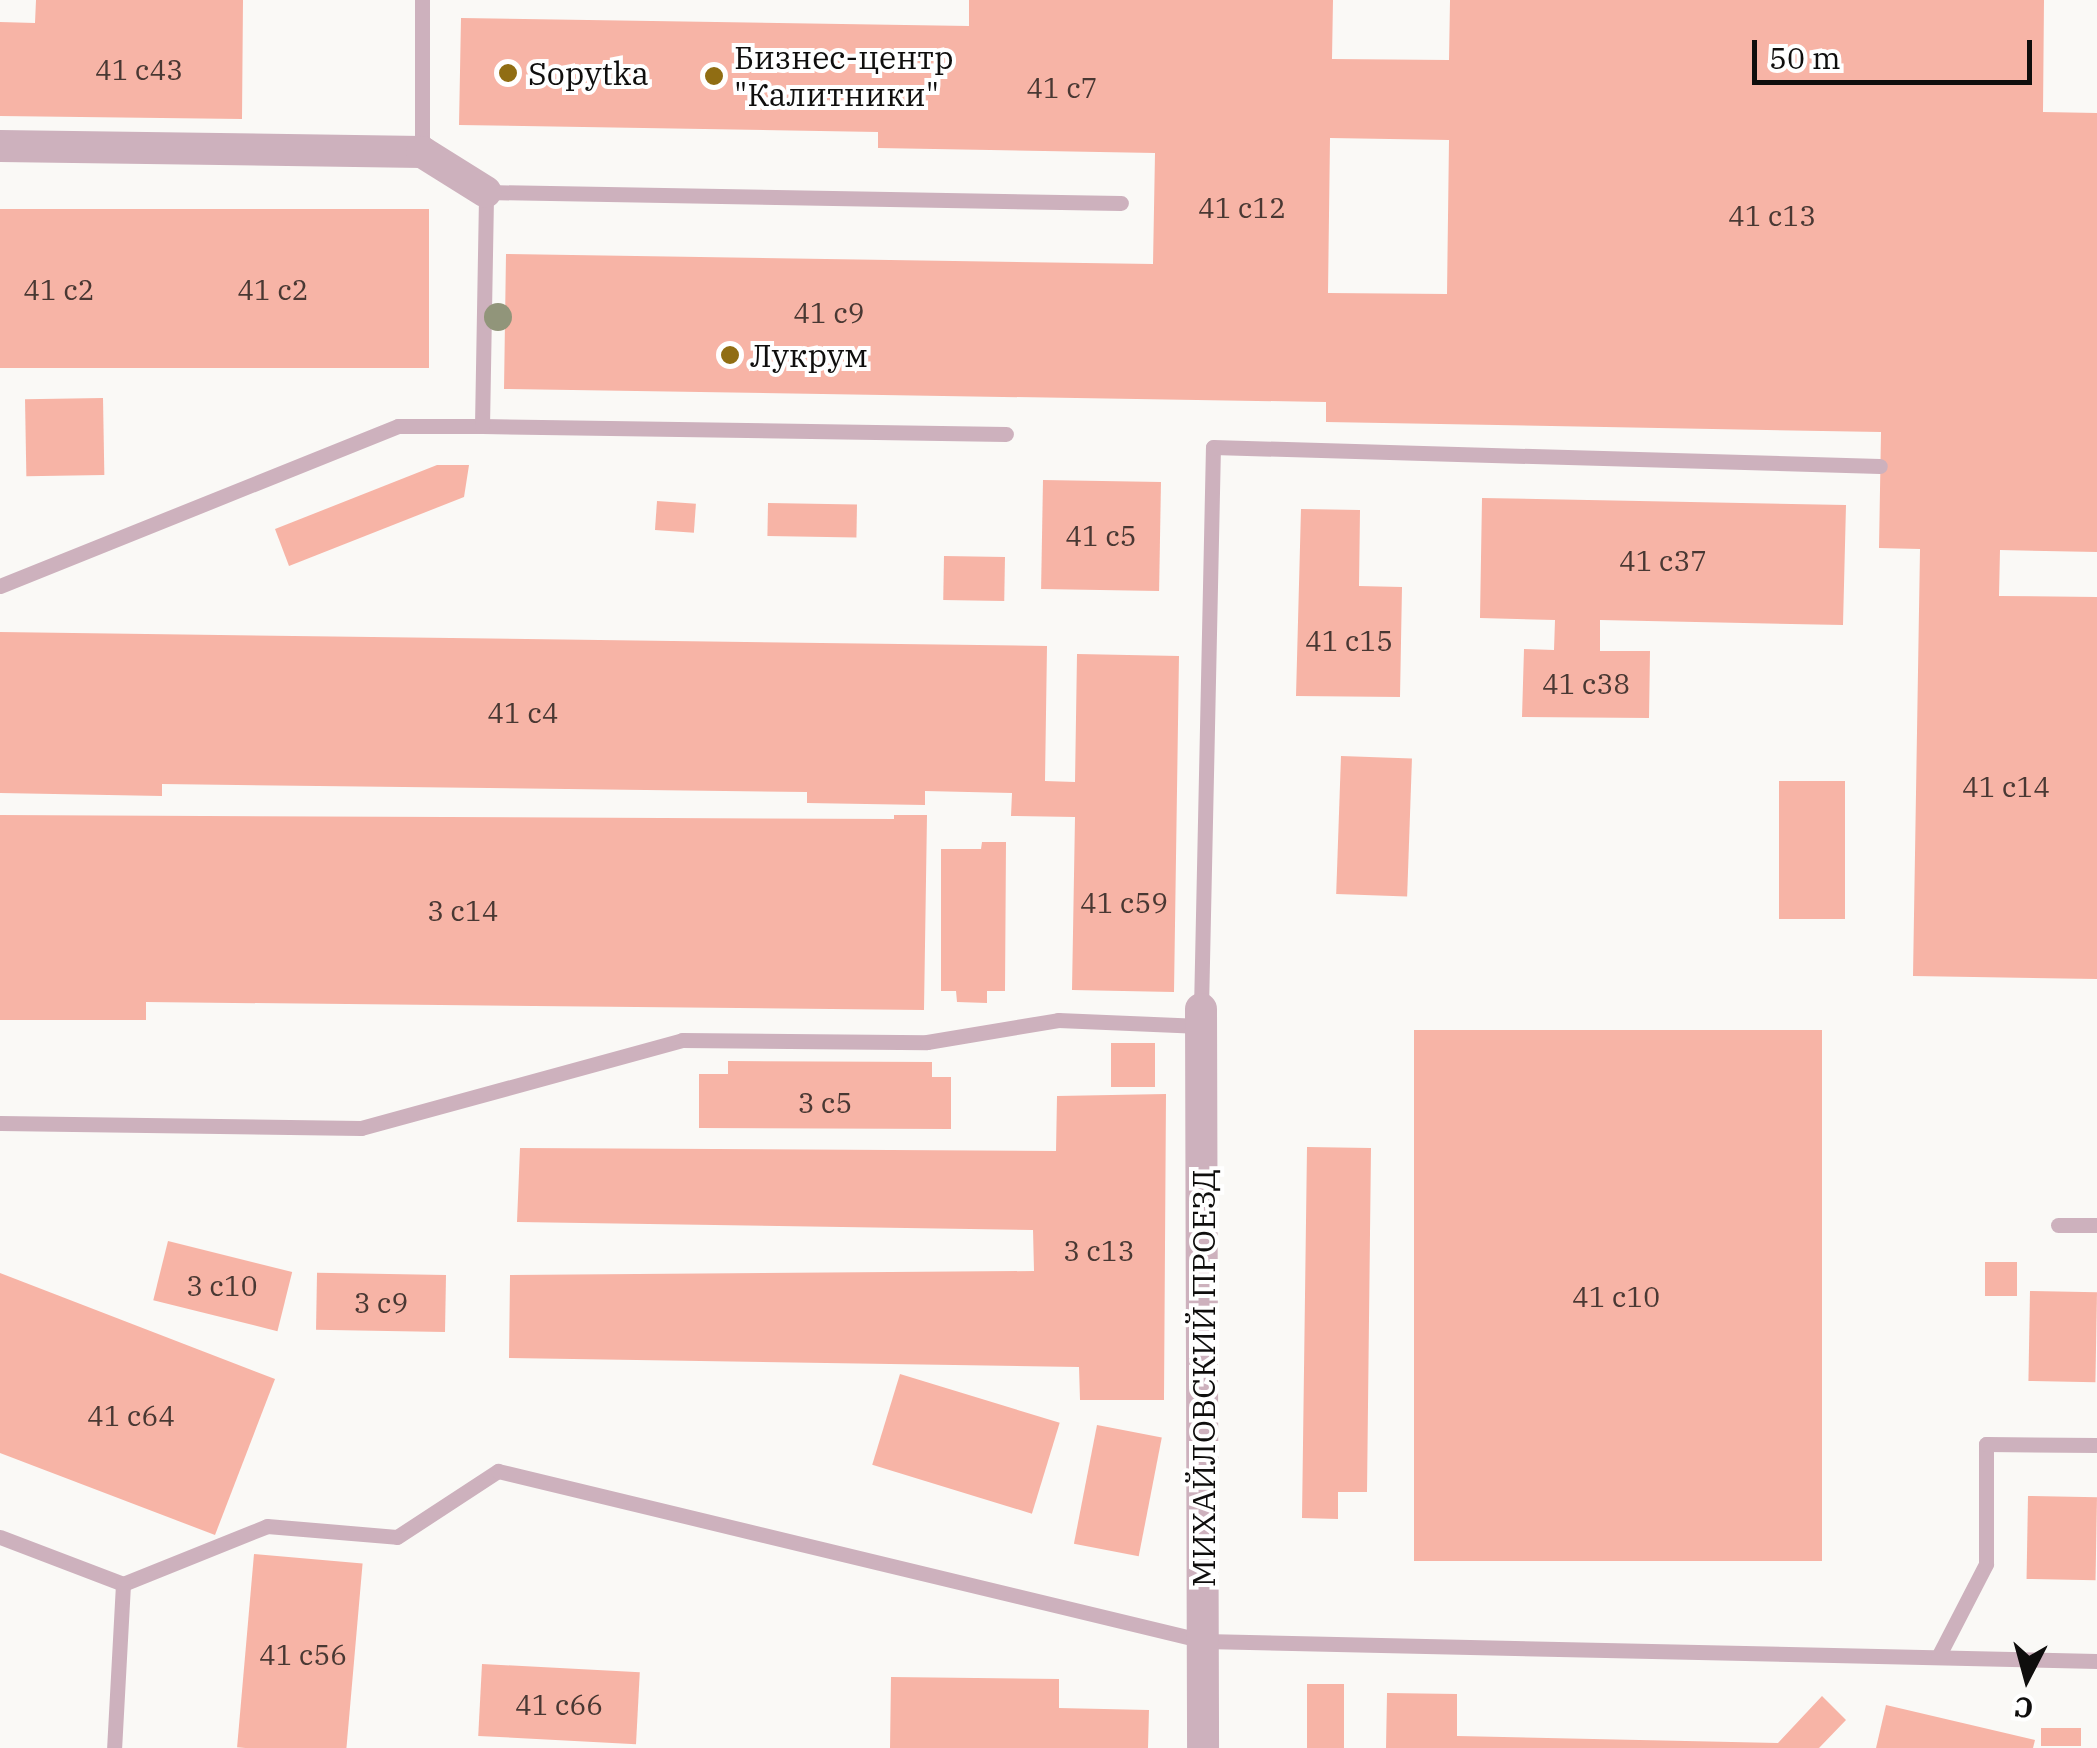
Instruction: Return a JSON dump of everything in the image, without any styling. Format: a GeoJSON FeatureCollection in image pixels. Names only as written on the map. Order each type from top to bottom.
{"type":"FeatureCollection","features":[{"type":"Feature","properties":{"kind":"street"},"geometry":{"type":"LineString","coordinates":[[0,146],[422,152],[486,192]]}},
{"type":"Feature","properties":{"kind":"street","name":"МИХАЙЛОВСКИЙ ПРОЕЗД"},"geometry":{"type":"LineString","coordinates":[[1201,1018],[1203,1748]]}},
{"type":"Feature","properties":{"kind":"lane"},"geometry":{"type":"LineString","coordinates":[[422,0],[422,152]]}},
{"type":"Feature","properties":{"kind":"lane"},"geometry":{"type":"LineString","coordinates":[[482,426],[486,192],[1121,203]]}},
{"type":"Feature","properties":{"kind":"lane"},"geometry":{"type":"LineString","coordinates":[[0,586],[398,426],[1006,434]]}},
{"type":"Feature","properties":{"kind":"lane"},"geometry":{"type":"LineString","coordinates":[[0,1123],[362,1128],[682,1040],[927,1042],[1058,1020],[1201,1018],[1212,447],[1880,466]]}},
{"type":"Feature","properties":{"kind":"lane"},"geometry":{"type":"LineString","coordinates":[[2058,1225],[2097,1225]]}},
{"type":"Feature","properties":{"kind":"lane"},"geometry":{"type":"LineString","coordinates":[[1938,1658],[1986,1564],[1986,1444],[2097,1445]]}},
{"type":"Feature","properties":{"kind":"lane"},"geometry":{"type":"LineString","coordinates":[[0,1537],[124,1584],[268,1526],[397,1537],[498,1471],[1204,1641],[2097,1661]]}},
{"type":"Feature","properties":{"kind":"lane"},"geometry":{"type":"LineString","coordinates":[[114,1748],[124,1584]]}},
{"type":"Feature","properties":{"kind":"building"},"geometry":{"type":"Polygon","coordinates":[[[36,0],[243,0],[242,119],[0,116],[0,22],[35,23],[36,0]]]}},
{"type":"Feature","properties":{"kind":"building"},"geometry":{"type":"Polygon","coordinates":[[[969,0],[1333,0],[1332,59],[1449,60],[1450,0],[2044,0],[2043,112],[2097,113],[2097,552],[2000,550],[1999,596],[2097,597],[2097,979],[1913,976],[1920,549],[1879,548],[1881,432],[1326,422],[1326,402],[504,389],[506,254],[1153,264],[1155,153],[878,148],[878,132],[459,125],[461,18],[969,26],[969,0]],[[1330,138],[1328,293],[1447,294],[1449,140],[1330,138]]]}},
{"type":"Feature","properties":{"kind":"building"},"geometry":{"type":"Polygon","coordinates":[[[0,209],[429,209],[429,368],[0,368],[0,209]]]}},
{"type":"Feature","properties":{"kind":"building"},"geometry":{"type":"Polygon","coordinates":[[[103,398],[104,475],[26,476],[25,399],[103,398]]]}},
{"type":"Feature","properties":{"kind":"building"},"geometry":{"type":"Polygon","coordinates":[[[437,465],[469,465],[464,497],[289,566],[275,529],[437,465]]]}},
{"type":"Feature","properties":{"kind":"building"},"geometry":{"type":"Polygon","coordinates":[[[1043,480],[1161,482],[1159,591],[1041,589],[1043,480]]]}},
{"type":"Feature","properties":{"kind":"building"},"geometry":{"type":"Polygon","coordinates":[[[1482,498],[1846,505],[1843,625],[1600,620],[1600,651],[1650,651],[1649,718],[1522,717],[1524,649],[1554,650],[1555,620],[1480,618],[1482,498]]]}},
{"type":"Feature","properties":{"kind":"building"},"geometry":{"type":"Polygon","coordinates":[[[657,501],[696,504],[694,533],[655,530],[657,501]]]}},
{"type":"Feature","properties":{"kind":"building"},"geometry":{"type":"Polygon","coordinates":[[[768,503],[857,505],[856,538],[767,536],[768,503]]]}},
{"type":"Feature","properties":{"kind":"building"},"geometry":{"type":"Polygon","coordinates":[[[1301,509],[1360,510],[1359,586],[1402,587],[1400,697],[1296,696],[1301,509]]]}},
{"type":"Feature","properties":{"kind":"building"},"geometry":{"type":"Polygon","coordinates":[[[944,556],[1005,557],[1004,601],[943,600],[944,556]]]}},
{"type":"Feature","properties":{"kind":"building"},"geometry":{"type":"Polygon","coordinates":[[[0,632],[1047,646],[1045,781],[1075,782],[1077,654],[1179,656],[1174,992],[1072,990],[1075,817],[1011,816],[1012,793],[925,791],[925,805],[807,803],[807,792],[162,784],[162,796],[0,793],[0,632]]]}},
{"type":"Feature","properties":{"kind":"building"},"geometry":{"type":"Polygon","coordinates":[[[1341,756],[1412,758],[1407,896],[1336,894],[1341,756]]]}},
{"type":"Feature","properties":{"kind":"building"},"geometry":{"type":"Polygon","coordinates":[[[1779,781],[1845,781],[1845,919],[1779,919],[1779,781]]]}},
{"type":"Feature","properties":{"kind":"building"},"geometry":{"type":"Polygon","coordinates":[[[0,815],[894,819],[894,815],[927,815],[924,1010],[146,1002],[146,1020],[0,1020],[0,815]]]}},
{"type":"Feature","properties":{"kind":"building"},"geometry":{"type":"Polygon","coordinates":[[[982,842],[1006,842],[1005,991],[987,991],[987,1003],[957,1002],[956,991],[941,991],[941,849],[981,849],[982,842]]]}},
{"type":"Feature","properties":{"kind":"building"},"geometry":{"type":"Polygon","coordinates":[[[1414,1030],[1822,1030],[1822,1561],[1414,1561],[1414,1030]]]}},
{"type":"Feature","properties":{"kind":"building"},"geometry":{"type":"Polygon","coordinates":[[[1111,1043],[1155,1043],[1155,1087],[1111,1087],[1111,1043]]]}},
{"type":"Feature","properties":{"kind":"building"},"geometry":{"type":"Polygon","coordinates":[[[728,1061],[932,1062],[932,1077],[951,1077],[951,1129],[699,1128],[699,1074],[728,1074],[728,1061]]]}},
{"type":"Feature","properties":{"kind":"building"},"geometry":{"type":"Polygon","coordinates":[[[1166,1094],[1164,1400],[1080,1400],[1079,1367],[509,1358],[510,1275],[1034,1271],[1033,1230],[517,1222],[520,1148],[1056,1151],[1057,1096],[1166,1094]]]}},
{"type":"Feature","properties":{"kind":"building"},"geometry":{"type":"Polygon","coordinates":[[[1307,1147],[1371,1148],[1367,1492],[1338,1492],[1338,1519],[1302,1518],[1307,1147]]]}},
{"type":"Feature","properties":{"kind":"building"},"geometry":{"type":"Polygon","coordinates":[[[168,1241],[292,1272],[277,1331],[153,1300],[168,1241]]]}},
{"type":"Feature","properties":{"kind":"building"},"geometry":{"type":"Polygon","coordinates":[[[1985,1262],[2017,1262],[2017,1296],[1985,1296],[1985,1262]]]}},
{"type":"Feature","properties":{"kind":"building"},"geometry":{"type":"Polygon","coordinates":[[[0,1273],[275,1379],[215,1535],[0,1453],[0,1273]]]}},
{"type":"Feature","properties":{"kind":"building"},"geometry":{"type":"Polygon","coordinates":[[[317,1273],[446,1275],[445,1332],[316,1330],[317,1273]]]}},
{"type":"Feature","properties":{"kind":"building"},"geometry":{"type":"Polygon","coordinates":[[[2030,1291],[2097,1292],[2095,1382],[2028,1381],[2030,1291]]]}},
{"type":"Feature","properties":{"kind":"building"},"geometry":{"type":"Polygon","coordinates":[[[900,1374],[1060,1423],[1032,1514],[872,1465],[900,1374]]]}},
{"type":"Feature","properties":{"kind":"building"},"geometry":{"type":"Polygon","coordinates":[[[1097,1425],[1162,1438],[1139,1556],[1074,1544],[1097,1425]]]}},
{"type":"Feature","properties":{"kind":"building"},"geometry":{"type":"Polygon","coordinates":[[[2028,1496],[2097,1497],[2096,1580],[2027,1579],[2028,1496]]]}},
{"type":"Feature","properties":{"kind":"building"},"geometry":{"type":"Polygon","coordinates":[[[254,1554],[363,1563],[346,1748],[237,1747],[254,1554]]]}},
{"type":"Feature","properties":{"kind":"building"},"geometry":{"type":"Polygon","coordinates":[[[482,1664],[640,1672],[636,1744],[478,1736],[482,1664]]]}},
{"type":"Feature","properties":{"kind":"building"},"geometry":{"type":"Polygon","coordinates":[[[891,1677],[1059,1679],[1059,1708],[1149,1710],[1148,1748],[890,1748],[891,1677]]]}},
{"type":"Feature","properties":{"kind":"building"},"geometry":{"type":"Polygon","coordinates":[[[1307,1684],[1344,1684],[1344,1748],[1307,1748],[1307,1684]]]}},
{"type":"Feature","properties":{"kind":"building"},"geometry":{"type":"Polygon","coordinates":[[[1387,1693],[1457,1694],[1457,1736],[1778,1743],[1822,1696],[1846,1720],[1819,1748],[1386,1748],[1387,1693]]]}},
{"type":"Feature","properties":{"kind":"building"},"geometry":{"type":"Polygon","coordinates":[[[1886,1705],[2035,1740],[2033,1748],[1876,1748],[1886,1705]]]}},
{"type":"Feature","properties":{"kind":"building"},"geometry":{"type":"Polygon","coordinates":[[[2041,1728],[2081,1728],[2081,1746],[2041,1746],[2041,1728]]]}},
{"type":"Feature","properties":{"kind":"place","name":"Sopytka"},"geometry":{"type":"Point","coordinates":[508,73]}},
{"type":"Feature","properties":{"kind":"place","name":"Бизнес-центр \"Калитники\""},"geometry":{"type":"Point","coordinates":[714,76]}},
{"type":"Feature","properties":{"kind":"place","name":"Лукрум"},"geometry":{"type":"Point","coordinates":[730,355]}}]}
